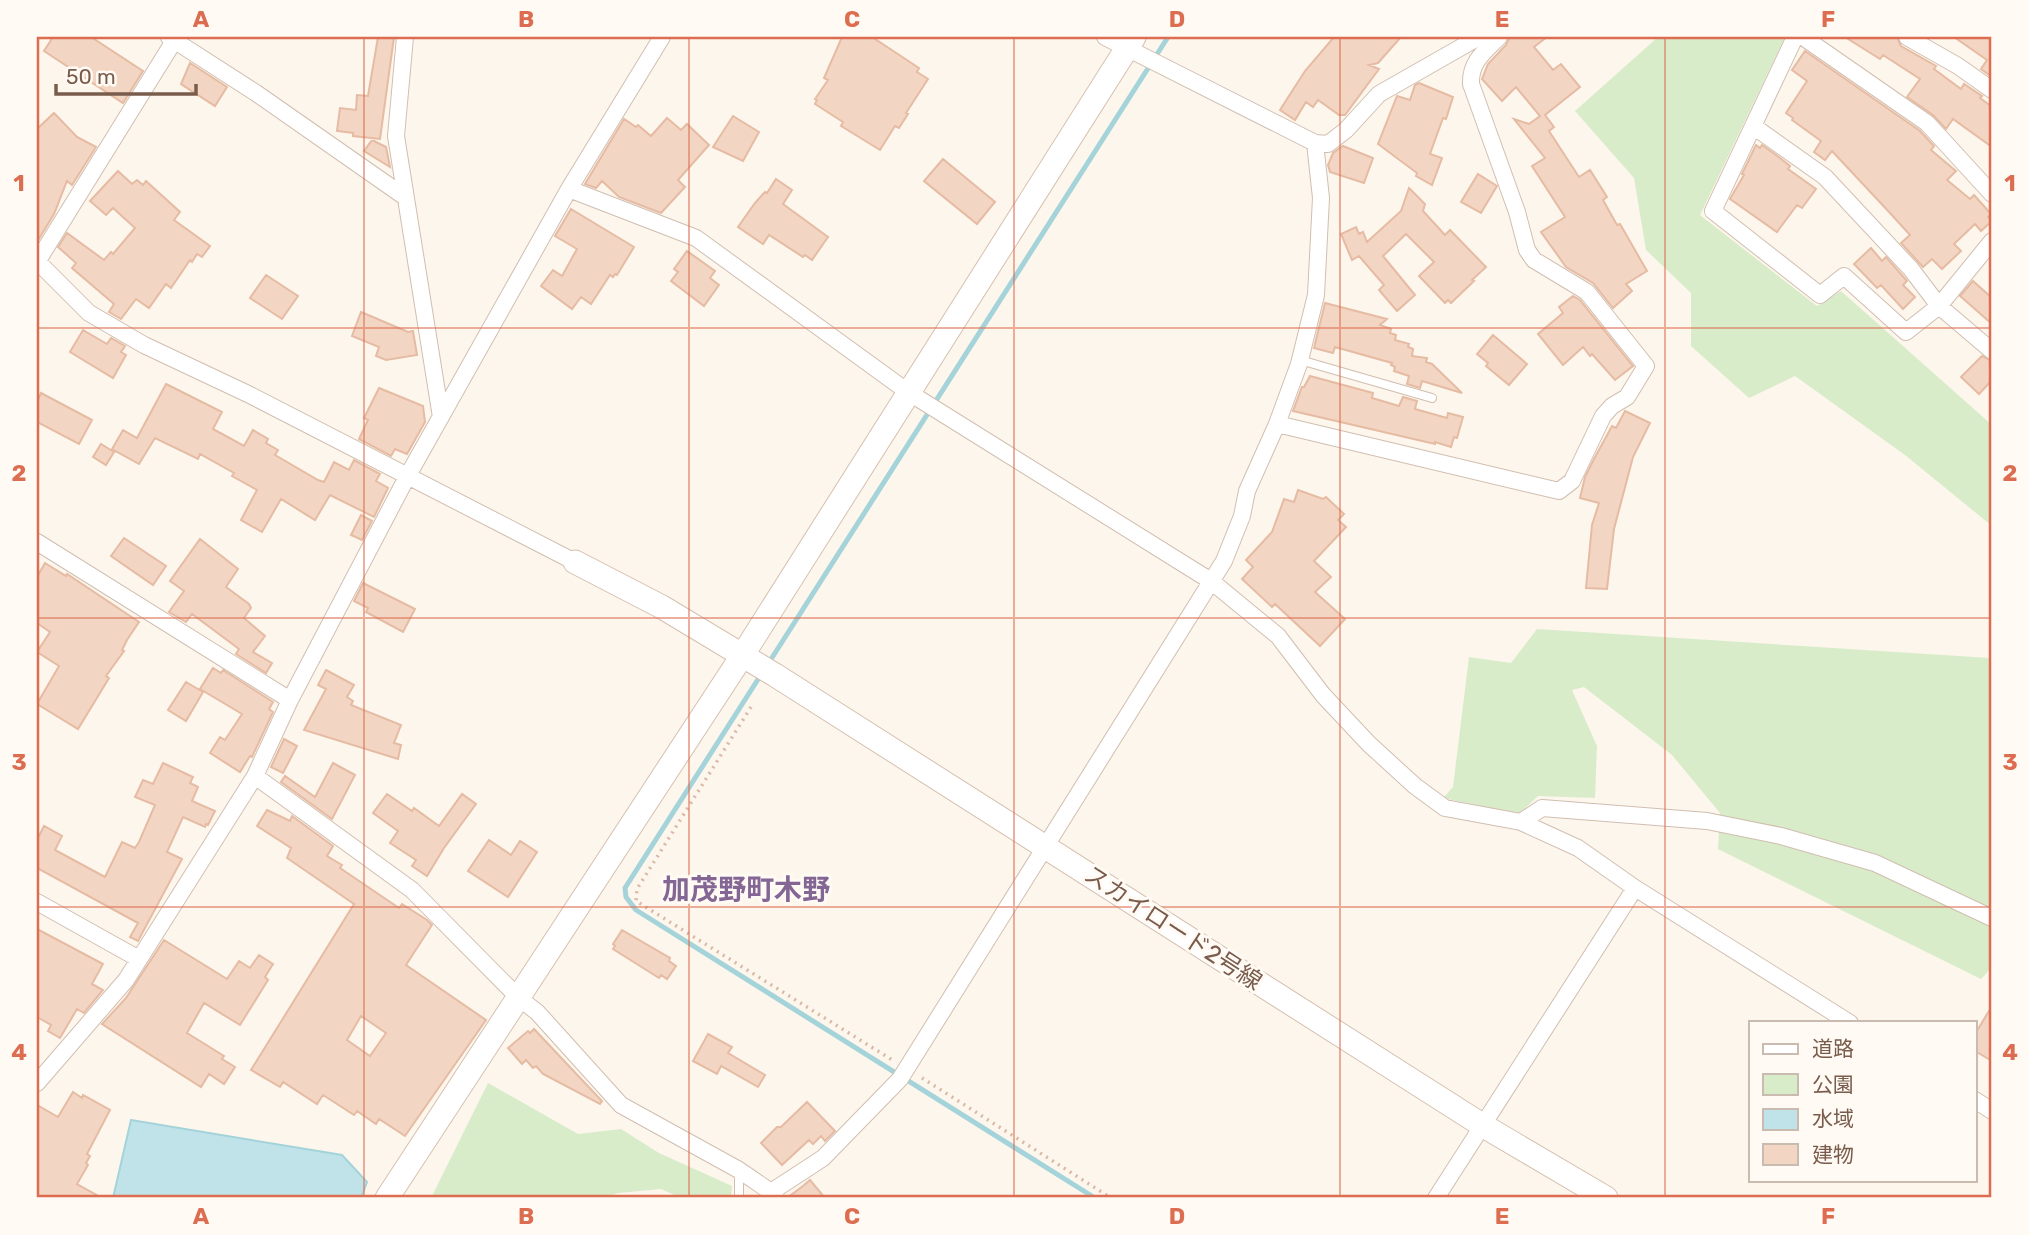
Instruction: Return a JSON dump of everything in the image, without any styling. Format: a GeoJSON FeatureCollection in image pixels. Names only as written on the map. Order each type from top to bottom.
{"type":"FeatureCollection","features":[{"type":"Feature","properties":{"kind":"street"},"geometry":{"type":"LineString","coordinates":[[405,37],[396,136],[441,417]]}},
{"type":"Feature","properties":{"kind":"street"},"geometry":{"type":"LineString","coordinates":[[37,1083],[126,980],[255,776],[290,700],[407,477],[569,189],[662,37]]}},
{"type":"Feature","properties":{"kind":"street"},"geometry":{"type":"LineString","coordinates":[[1105,37],[1130,43],[1153,62],[1315,143],[1328,144],[1346,130],[1379,94],[1479,37]]}},
{"type":"Feature","properties":{"kind":"street"},"geometry":{"type":"LineString","coordinates":[[1277,424],[1559,491],[1572,481],[1603,416],[1612,406],[1627,397],[1646,366],[1587,292],[1534,260],[1527,250],[1517,212],[1471,85],[1470,71],[1478,58],[1499,37]]}},
{"type":"Feature","properties":{"kind":"street"},"geometry":{"type":"LineString","coordinates":[[1795,37],[1713,211],[1821,295],[1844,276],[1906,332],[1939,306],[1992,241]]}},
{"type":"Feature","properties":{"kind":"street"},"geometry":{"type":"LineString","coordinates":[[1803,37],[1927,123],[1992,194]]}},
{"type":"Feature","properties":{"kind":"street"},"geometry":{"type":"LineString","coordinates":[[1907,37],[1958,66],[1992,90]]}},
{"type":"Feature","properties":{"kind":"street"},"geometry":{"type":"LineString","coordinates":[[405,197],[256,93],[171,39],[37,262],[89,313],[144,345],[248,394],[575,562]]}},
{"type":"Feature","properties":{"kind":"street"},"geometry":{"type":"LineString","coordinates":[[387,1198],[519,999],[758,665],[923,401],[1130,43]]}},
{"type":"Feature","properties":{"kind":"street"},"geometry":{"type":"LineString","coordinates":[[1753,126],[1825,177],[1911,269],[1939,306],[1992,351]]}},
{"type":"Feature","properties":{"kind":"street"},"geometry":{"type":"LineString","coordinates":[[255,776],[412,890],[519,999],[537,1012],[621,1105],[739,1170],[774,1195],[823,1158],[903,1073],[1224,561],[1242,516],[1247,491],[1277,424],[1300,360],[1316,295],[1321,198],[1315,143]]}},
{"type":"Feature","properties":{"kind":"street"},"geometry":{"type":"LineString","coordinates":[[569,189],[696,238],[923,401],[1211,581],[1278,636],[1323,695],[1368,744],[1415,786],[1445,808],[1521,822],[1578,848],[1635,888],[1847,1021]]}},
{"type":"Feature","properties":{"kind":"street"},"geometry":{"type":"LineString","coordinates":[[37,542],[290,700]]}},
{"type":"Feature","properties":{"kind":"street","name":"スカイロード2号線"},"geometry":{"type":"LineString","coordinates":[[575,562],[662,607],[758,665],[1482,1125],[1606,1198]]}},
{"type":"Feature","properties":{"kind":"street"},"geometry":{"type":"LineString","coordinates":[[1521,822],[1542,808],[1707,821],[1781,835],[1875,863],[1992,918]]}},
{"type":"Feature","properties":{"kind":"street"},"geometry":{"type":"LineString","coordinates":[[1436,1198],[1635,888]]}},
{"type":"Feature","properties":{"kind":"street"},"geometry":{"type":"LineString","coordinates":[[37,902],[139,959]]}},
{"type":"Feature","properties":{"kind":"street"},"geometry":{"type":"LineString","coordinates":[[1976,1101],[1992,1111]]}},
{"type":"Feature","properties":{"kind":"lane"},"geometry":{"type":"LineString","coordinates":[[1300,360],[1432,398]]}},
{"type":"Feature","properties":{"kind":"lane"},"geometry":{"type":"LineString","coordinates":[[739,1170],[739,1198]]}},
{"type":"Feature","properties":{"kind":"path"},"geometry":{"type":"LineString","coordinates":[[751,707],[637,889],[636,901],[903,1073],[1111,1198]]}},
{"type":"Feature","properties":{"kind":"green space"},"geometry":{"type":"Polygon","coordinates":[[[1658,37],[1785,37],[1700,215],[1817,306],[1841,291],[1992,425],[1992,526],[1905,455],[1795,376],[1749,398],[1691,346],[1691,293],[1646,250],[1634,178],[1575,111],[1658,37]]]}},
{"type":"Feature","properties":{"kind":"green space"},"geometry":{"type":"Polygon","coordinates":[[[1537,629],[1992,657],[1992,967],[1981,979],[1718,849],[1720,813],[1672,755],[1584,687],[1572,690],[1597,746],[1595,798],[1538,796],[1519,814],[1443,798],[1453,787],[1469,657],[1511,663],[1537,629]]]}},
{"type":"Feature","properties":{"kind":"green space"},"geometry":{"type":"Polygon","coordinates":[[[488,1083],[578,1134],[621,1129],[659,1153],[732,1186],[731,1198],[681,1198],[661,1189],[618,1193],[604,1198],[431,1198],[488,1083]]]}},
{"type":"Feature","properties":{"kind":"water"},"geometry":{"type":"Polygon","coordinates":[[[131,1120],[342,1155],[367,1182],[361,1198],[113,1198],[131,1120]]]}},
{"type":"Feature","properties":{"kind":"building"},"geometry":{"type":"Polygon","coordinates":[[[53,37],[91,37],[143,71],[123,103],[44,51],[53,37]]]}},
{"type":"Feature","properties":{"kind":"building"},"geometry":{"type":"Polygon","coordinates":[[[378,37],[394,37],[380,139],[337,131],[340,108],[356,110],[357,95],[368,96],[378,37]]]}},
{"type":"Feature","properties":{"kind":"building"},"geometry":{"type":"Polygon","coordinates":[[[842,37],[872,37],[919,68],[917,72],[928,79],[899,128],[895,126],[880,150],[841,126],[843,122],[815,104],[815,99],[828,80],[824,78],[842,37]]]}},
{"type":"Feature","properties":{"kind":"building"},"geometry":{"type":"Polygon","coordinates":[[[1334,37],[1401,37],[1378,63],[1369,65],[1379,69],[1345,115],[1339,115],[1318,100],[1313,107],[1306,102],[1295,120],[1280,110],[1305,71],[1334,37]]]}},
{"type":"Feature","properties":{"kind":"building"},"geometry":{"type":"Polygon","coordinates":[[[1510,37],[1547,37],[1534,47],[1553,70],[1561,64],[1580,87],[1545,115],[1554,127],[1549,131],[1579,177],[1590,170],[1607,197],[1603,200],[1617,225],[1620,224],[1647,271],[1626,284],[1632,291],[1613,308],[1593,283],[1566,267],[1541,232],[1565,217],[1532,166],[1545,158],[1514,119],[1529,124],[1540,116],[1516,87],[1502,101],[1482,79],[1488,64],[1510,37]]]}},
{"type":"Feature","properties":{"kind":"building"},"geometry":{"type":"Polygon","coordinates":[[[1845,37],[1897,37],[1901,46],[1936,66],[1934,69],[1961,89],[1964,84],[1982,96],[1980,98],[1992,107],[1992,147],[1953,119],[1946,129],[1933,115],[1907,97],[1920,79],[1883,55],[1880,59],[1845,37]]]}},
{"type":"Feature","properties":{"kind":"building"},"geometry":{"type":"Polygon","coordinates":[[[1954,37],[1992,37],[1992,77],[1981,69],[1987,60],[1954,37]]]}},
{"type":"Feature","properties":{"kind":"building"},"geometry":{"type":"Polygon","coordinates":[[[1805,51],[1920,131],[1934,146],[1931,150],[1956,171],[1947,180],[1970,199],[1974,195],[1991,214],[1988,217],[1992,221],[1981,231],[1975,224],[1954,244],[1961,251],[1942,269],[1932,259],[1923,267],[1901,243],[1910,235],[1832,151],[1825,160],[1814,152],[1821,141],[1786,113],[1807,81],[1792,70],[1805,51]]]}},
{"type":"Feature","properties":{"kind":"building"},"geometry":{"type":"Polygon","coordinates":[[[190,63],[227,87],[215,106],[181,84],[190,63]]]}},
{"type":"Feature","properties":{"kind":"building"},"geometry":{"type":"Polygon","coordinates":[[[1419,83],[1453,97],[1430,154],[1442,158],[1432,185],[1416,176],[1417,173],[1378,144],[1397,96],[1410,100],[1415,85],[1419,83]]]}},
{"type":"Feature","properties":{"kind":"building"},"geometry":{"type":"Polygon","coordinates":[[[54,113],[77,137],[96,147],[72,185],[67,181],[54,214],[37,242],[37,129],[54,113]]]}},
{"type":"Feature","properties":{"kind":"building"},"geometry":{"type":"Polygon","coordinates":[[[733,116],[759,132],[743,161],[713,147],[733,116]]]}},
{"type":"Feature","properties":{"kind":"building"},"geometry":{"type":"Polygon","coordinates":[[[667,118],[681,130],[687,124],[709,145],[678,180],[685,187],[661,213],[619,197],[602,181],[596,188],[585,184],[624,119],[636,127],[638,125],[651,136],[667,118]]]}},
{"type":"Feature","properties":{"kind":"building"},"geometry":{"type":"Polygon","coordinates":[[[372,140],[386,147],[390,167],[364,151],[372,140]]]}},
{"type":"Feature","properties":{"kind":"building"},"geometry":{"type":"Polygon","coordinates":[[[1756,145],[1760,148],[1762,145],[1780,158],[1790,166],[1788,169],[1816,189],[1802,208],[1797,205],[1777,232],[1730,199],[1744,175],[1742,174],[1756,145]]]}},
{"type":"Feature","properties":{"kind":"building"},"geometry":{"type":"Polygon","coordinates":[[[1343,146],[1373,158],[1364,183],[1330,172],[1328,165],[1333,153],[1343,146]]]}},
{"type":"Feature","properties":{"kind":"building"},"geometry":{"type":"Polygon","coordinates":[[[943,159],[995,202],[977,224],[924,181],[943,159]]]}},
{"type":"Feature","properties":{"kind":"building"},"geometry":{"type":"Polygon","coordinates":[[[118,171],[132,184],[137,180],[143,185],[146,181],[180,212],[174,220],[210,246],[202,257],[197,254],[192,262],[190,260],[171,288],[166,284],[149,308],[136,299],[121,319],[109,312],[114,304],[72,268],[76,263],[58,247],[67,233],[104,260],[111,252],[113,254],[135,228],[113,208],[106,215],[90,201],[118,171]]]}},
{"type":"Feature","properties":{"kind":"building"},"geometry":{"type":"Polygon","coordinates":[[[1478,174],[1497,186],[1481,213],[1461,202],[1478,174]]]}},
{"type":"Feature","properties":{"kind":"building"},"geometry":{"type":"Polygon","coordinates":[[[776,179],[792,190],[783,204],[828,237],[812,260],[769,235],[763,244],[738,227],[776,179]]]}},
{"type":"Feature","properties":{"kind":"building"},"geometry":{"type":"Polygon","coordinates":[[[1409,188],[1425,204],[1423,211],[1445,235],[1450,230],[1486,267],[1451,303],[1448,300],[1445,303],[1419,276],[1434,262],[1406,234],[1383,256],[1415,295],[1397,311],[1379,290],[1384,285],[1359,256],[1352,260],[1341,234],[1356,227],[1359,234],[1363,232],[1367,242],[1401,211],[1409,188]]]}},
{"type":"Feature","properties":{"kind":"building"},"geometry":{"type":"Polygon","coordinates":[[[571,209],[634,247],[617,275],[610,275],[591,304],[581,297],[572,309],[541,286],[553,270],[562,276],[577,249],[555,236],[571,209]]]}},
{"type":"Feature","properties":{"kind":"building"},"geometry":{"type":"Polygon","coordinates":[[[1871,248],[1882,261],[1886,257],[1907,281],[1903,285],[1915,297],[1903,309],[1881,285],[1877,288],[1854,264],[1871,248]]]}},
{"type":"Feature","properties":{"kind":"building"},"geometry":{"type":"Polygon","coordinates":[[[687,251],[715,271],[710,278],[719,285],[704,306],[671,281],[678,272],[674,269],[687,251]]]}},
{"type":"Feature","properties":{"kind":"building"},"geometry":{"type":"Polygon","coordinates":[[[266,275],[298,296],[282,319],[250,298],[266,275]]]}},
{"type":"Feature","properties":{"kind":"building"},"geometry":{"type":"Polygon","coordinates":[[[1973,281],[1992,298],[1992,324],[1960,296],[1973,281]]]}},
{"type":"Feature","properties":{"kind":"building"},"geometry":{"type":"Polygon","coordinates":[[[1573,296],[1580,300],[1633,366],[1615,380],[1583,347],[1563,365],[1538,334],[1563,313],[1559,307],[1573,296]]]}},
{"type":"Feature","properties":{"kind":"building"},"geometry":{"type":"Polygon","coordinates":[[[1325,303],[1387,319],[1380,325],[1391,329],[1390,333],[1396,335],[1395,340],[1409,344],[1408,347],[1413,349],[1412,356],[1427,358],[1426,362],[1432,364],[1462,393],[1422,381],[1420,388],[1407,384],[1409,376],[1394,371],[1392,363],[1335,347],[1333,353],[1314,348],[1325,303]]]}},
{"type":"Feature","properties":{"kind":"building"},"geometry":{"type":"Polygon","coordinates":[[[361,312],[408,332],[413,331],[417,355],[386,360],[376,356],[379,347],[352,336],[361,312]]]}},
{"type":"Feature","properties":{"kind":"building"},"geometry":{"type":"Polygon","coordinates":[[[83,330],[107,344],[111,338],[125,346],[121,352],[126,355],[113,378],[70,352],[83,330]]]}},
{"type":"Feature","properties":{"kind":"building"},"geometry":{"type":"Polygon","coordinates":[[[1493,335],[1527,364],[1509,385],[1486,366],[1488,363],[1477,354],[1493,335]]]}},
{"type":"Feature","properties":{"kind":"building"},"geometry":{"type":"Polygon","coordinates":[[[1982,356],[1992,361],[1992,380],[1979,394],[1961,377],[1982,356]]]}},
{"type":"Feature","properties":{"kind":"building"},"geometry":{"type":"Polygon","coordinates":[[[1310,376],[1373,393],[1372,398],[1399,406],[1403,397],[1417,401],[1415,409],[1447,418],[1448,413],[1463,417],[1457,438],[1454,437],[1451,447],[1293,411],[1302,387],[1310,376]]]}},
{"type":"Feature","properties":{"kind":"building"},"geometry":{"type":"Polygon","coordinates":[[[166,384],[222,412],[213,429],[244,446],[253,430],[268,439],[266,443],[278,450],[275,455],[318,480],[324,482],[334,462],[349,470],[354,460],[380,474],[376,481],[388,488],[374,517],[330,495],[315,520],[281,499],[262,532],[241,520],[257,490],[200,454],[198,459],[155,438],[139,464],[112,449],[123,430],[137,438],[166,384]]]}},
{"type":"Feature","properties":{"kind":"building"},"geometry":{"type":"Polygon","coordinates":[[[379,388],[423,406],[425,422],[407,454],[395,449],[391,456],[359,439],[368,420],[364,418],[379,388]]]}},
{"type":"Feature","properties":{"kind":"building"},"geometry":{"type":"Polygon","coordinates":[[[41,393],[92,420],[79,444],[37,422],[37,402],[41,393]]]}},
{"type":"Feature","properties":{"kind":"building"},"geometry":{"type":"Polygon","coordinates":[[[1625,411],[1650,423],[1633,457],[1614,529],[1607,589],[1586,588],[1592,525],[1599,503],[1580,498],[1585,477],[1594,459],[1612,426],[1616,428],[1625,411]]]}},
{"type":"Feature","properties":{"kind":"building"},"geometry":{"type":"Polygon","coordinates":[[[101,444],[114,452],[106,465],[93,457],[101,444]]]}},
{"type":"Feature","properties":{"kind":"building"},"geometry":{"type":"Polygon","coordinates":[[[1298,490],[1323,499],[1326,497],[1344,514],[1338,520],[1346,527],[1314,561],[1331,577],[1315,592],[1345,619],[1320,646],[1275,604],[1272,607],[1242,579],[1253,567],[1246,560],[1272,532],[1284,499],[1294,502],[1298,490]]]}},
{"type":"Feature","properties":{"kind":"building"},"geometry":{"type":"Polygon","coordinates":[[[361,515],[372,521],[362,540],[351,535],[361,515]]]}},
{"type":"Feature","properties":{"kind":"building"},"geometry":{"type":"Polygon","coordinates":[[[124,538],[166,566],[153,585],[111,556],[124,538]]]}},
{"type":"Feature","properties":{"kind":"building"},"geometry":{"type":"Polygon","coordinates":[[[200,539],[238,569],[226,587],[249,604],[251,608],[244,618],[265,636],[253,652],[272,663],[266,673],[236,654],[239,649],[192,614],[186,622],[169,612],[184,591],[170,581],[200,539]]]}},
{"type":"Feature","properties":{"kind":"building"},"geometry":{"type":"Polygon","coordinates":[[[45,563],[66,576],[67,574],[139,622],[78,729],[37,704],[59,666],[37,652],[50,632],[37,623],[37,577],[45,563]]]}},
{"type":"Feature","properties":{"kind":"building"},"geometry":{"type":"Polygon","coordinates":[[[363,583],[415,609],[403,632],[366,612],[368,608],[354,601],[363,583]]]}},
{"type":"Feature","properties":{"kind":"building"},"geometry":{"type":"Polygon","coordinates":[[[213,668],[221,673],[223,670],[273,702],[269,709],[273,712],[252,757],[250,756],[240,772],[210,753],[220,737],[225,740],[242,714],[200,689],[213,668]]]}},
{"type":"Feature","properties":{"kind":"building"},"geometry":{"type":"Polygon","coordinates":[[[326,670],[354,685],[347,697],[353,701],[351,705],[401,725],[394,743],[401,745],[398,759],[304,730],[326,689],[318,685],[326,670]]]}},
{"type":"Feature","properties":{"kind":"building"},"geometry":{"type":"Polygon","coordinates":[[[186,682],[203,692],[186,721],[168,710],[186,682]]]}},
{"type":"Feature","properties":{"kind":"building"},"geometry":{"type":"Polygon","coordinates":[[[284,739],[297,746],[283,773],[271,767],[284,739]]]}},
{"type":"Feature","properties":{"kind":"building"},"geometry":{"type":"Polygon","coordinates":[[[163,763],[193,777],[190,783],[198,787],[192,801],[215,811],[205,827],[183,817],[167,852],[182,859],[138,941],[130,937],[138,923],[37,868],[37,840],[44,826],[62,836],[55,850],[105,877],[122,842],[135,848],[139,842],[155,805],[135,797],[143,780],[153,784],[163,763]]]}},
{"type":"Feature","properties":{"kind":"building"},"geometry":{"type":"Polygon","coordinates":[[[333,763],[355,775],[332,819],[281,782],[285,776],[315,797],[333,763]]]}},
{"type":"Feature","properties":{"kind":"building"},"geometry":{"type":"Polygon","coordinates":[[[387,794],[412,811],[414,808],[439,826],[462,794],[476,804],[427,876],[412,866],[416,860],[390,843],[398,831],[373,813],[387,794]]]}},
{"type":"Feature","properties":{"kind":"building"},"geometry":{"type":"Polygon","coordinates":[[[267,810],[290,821],[292,816],[333,846],[327,856],[342,865],[340,868],[399,908],[402,904],[427,920],[432,925],[406,965],[486,1020],[405,1136],[379,1119],[376,1124],[357,1111],[354,1115],[323,1095],[317,1104],[283,1082],[280,1087],[251,1070],[354,904],[287,858],[291,848],[257,826],[267,810]],[[361,1016],[347,1040],[370,1056],[386,1033],[361,1016]]]}},
{"type":"Feature","properties":{"kind":"building"},"geometry":{"type":"Polygon","coordinates":[[[489,840],[511,855],[520,841],[537,852],[508,897],[468,871],[489,840]]]}},
{"type":"Feature","properties":{"kind":"building"},"geometry":{"type":"Polygon","coordinates":[[[37,929],[103,964],[92,984],[103,990],[84,1013],[77,1009],[60,1038],[48,1031],[51,1025],[37,1017],[37,929]]]}},
{"type":"Feature","properties":{"kind":"building"},"geometry":{"type":"Polygon","coordinates":[[[622,930],[670,958],[669,961],[676,966],[667,979],[661,975],[659,978],[613,949],[613,944],[622,930]]]}},
{"type":"Feature","properties":{"kind":"building"},"geometry":{"type":"Polygon","coordinates":[[[164,940],[227,979],[239,961],[250,968],[259,955],[273,964],[265,977],[268,980],[240,1025],[204,1003],[187,1033],[224,1056],[222,1059],[235,1067],[224,1084],[209,1074],[201,1087],[102,1024],[126,998],[164,940]]]}},
{"type":"Feature","properties":{"kind":"building"},"geometry":{"type":"Polygon","coordinates":[[[1992,1006],[1992,1061],[1976,1052],[1976,1032],[1992,1006]]]}},
{"type":"Feature","properties":{"kind":"building"},"geometry":{"type":"Polygon","coordinates":[[[534,1029],[602,1101],[600,1104],[543,1074],[526,1060],[522,1064],[508,1048],[534,1029]]]}},
{"type":"Feature","properties":{"kind":"building"},"geometry":{"type":"Polygon","coordinates":[[[708,1034],[732,1047],[728,1053],[765,1075],[758,1087],[721,1066],[717,1074],[693,1061],[708,1034]]]}},
{"type":"Feature","properties":{"kind":"building"},"geometry":{"type":"Polygon","coordinates":[[[73,1092],[110,1110],[87,1154],[90,1156],[86,1163],[88,1165],[77,1184],[102,1198],[37,1198],[37,1105],[58,1117],[73,1092]]]}},
{"type":"Feature","properties":{"kind":"building"},"geometry":{"type":"Polygon","coordinates":[[[807,1102],[835,1131],[825,1141],[821,1136],[813,1144],[809,1140],[782,1165],[761,1143],[807,1102]]]}},
{"type":"Feature","properties":{"kind":"building"},"geometry":{"type":"Polygon","coordinates":[[[810,1180],[825,1198],[787,1198],[803,1186],[810,1180]]]}},
{"type":"Feature","properties":{"kind":"waterway"},"geometry":{"type":"LineString","coordinates":[[768,664],[1168,37]]}},
{"type":"Feature","properties":{"kind":"waterway"},"geometry":{"type":"LineString","coordinates":[[762,673],[625,888],[626,897],[636,910],[1095,1198]]}},
{"type":"Feature","properties":{"kind":"district","name":"加茂野町木野"},"geometry":{"type":"Point","coordinates":[746,889]}}]}
